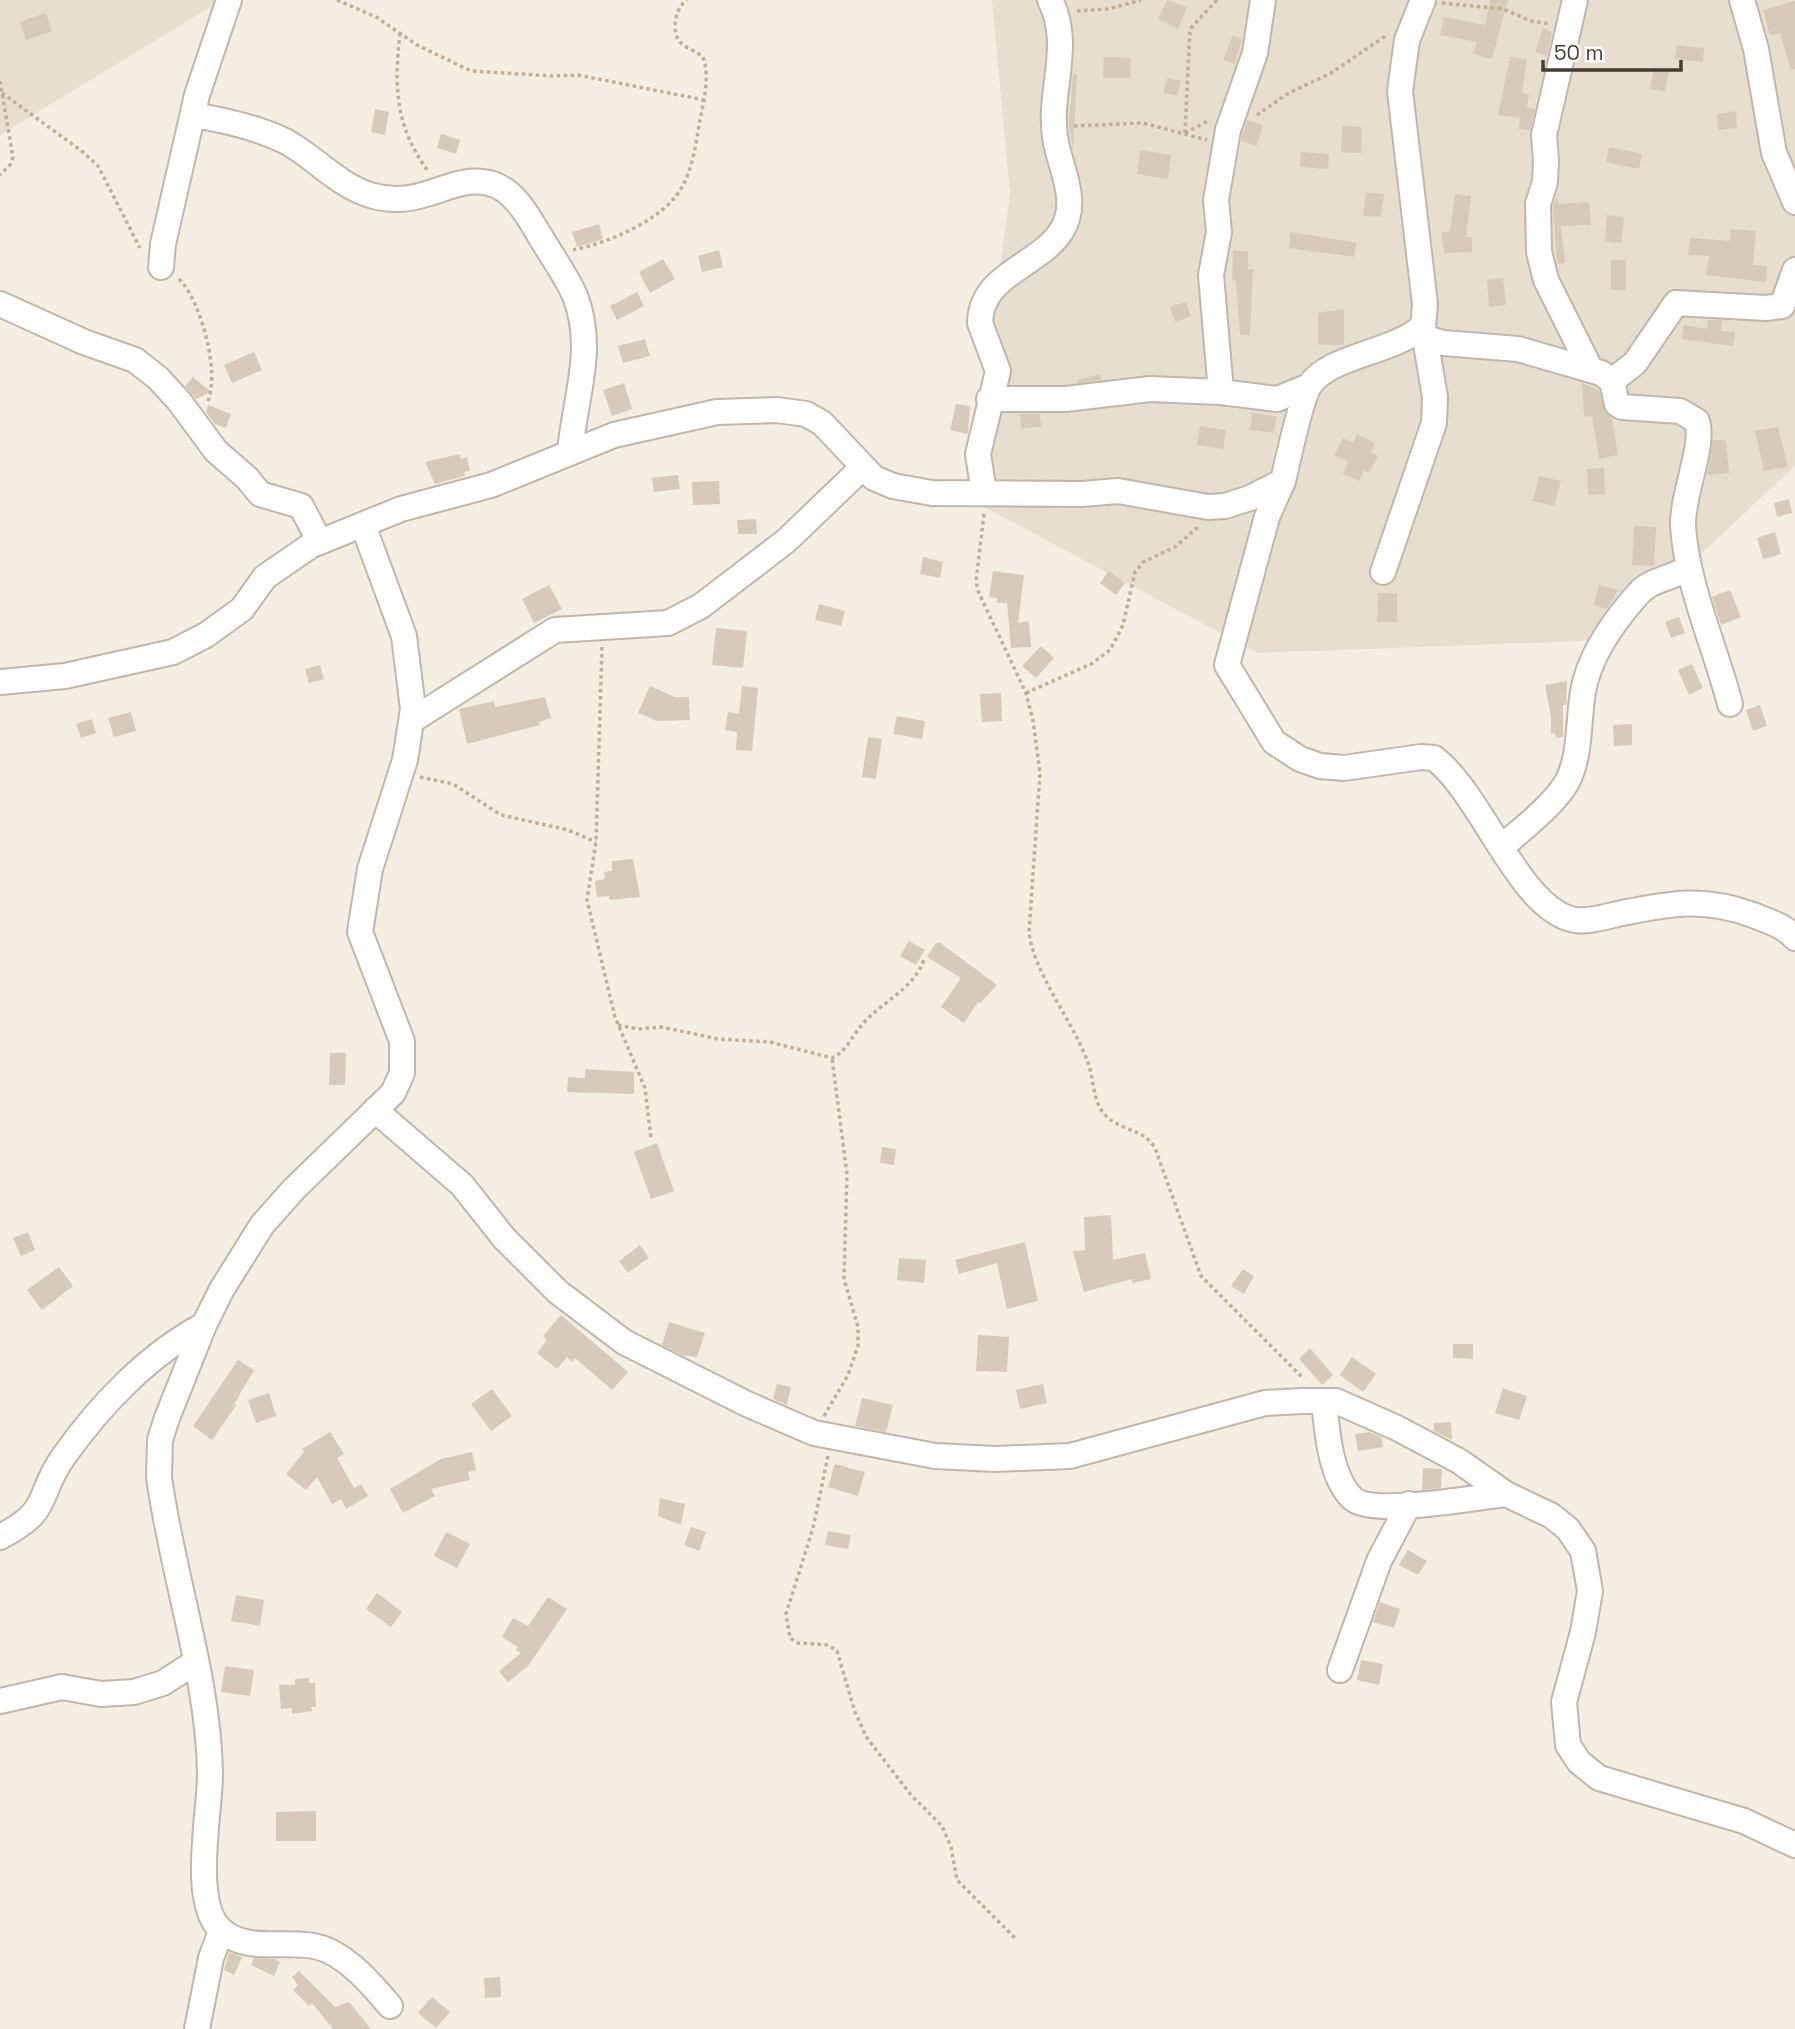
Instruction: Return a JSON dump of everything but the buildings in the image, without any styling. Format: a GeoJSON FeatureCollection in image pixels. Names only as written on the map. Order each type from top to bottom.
{"type":"FeatureCollection","features":[{"type":"Feature","properties":{"kind":"street"},"geometry":{"type":"LineString","coordinates":[[161,267],[163,244],[193,115],[229,0]]}},
{"type":"Feature","properties":{"kind":"street"},"geometry":{"type":"LineString","coordinates":[[1221,392],[1211,275],[1219,232],[1216,200],[1231,121],[1255,53],[1263,0]]}},
{"type":"Feature","properties":{"kind":"street"},"geometry":{"type":"LineString","coordinates":[[1575,0],[1544,135],[1546,161],[1545,182],[1538,204],[1539,252],[1546,280],[1617,404],[1622,407],[1680,411],[1697,421],[1697,447],[1684,499],[1683,527],[1689,567],[1730,704]]}},
{"type":"Feature","properties":{"kind":"street"},"geometry":{"type":"LineString","coordinates":[[1742,0],[1756,49],[1774,153],[1795,202]]}},
{"type":"Feature","properties":{"kind":"street"},"geometry":{"type":"LineString","coordinates":[[984,493],[978,454],[989,399],[998,371],[979,323],[986,299],[999,281],[1036,256],[1056,238],[1068,217],[1068,185],[1054,125],[1061,66],[1053,6]]}},
{"type":"Feature","properties":{"kind":"street"},"geometry":{"type":"LineString","coordinates":[[1383,572],[1434,423],[1435,397],[1424,332],[1425,304],[1400,91],[1408,40],[1421,7]]}},
{"type":"Feature","properties":{"kind":"street"},"geometry":{"type":"LineString","coordinates":[[193,115],[257,129],[286,142],[348,187],[373,196],[405,201],[468,183],[488,183],[502,189],[530,218],[574,293],[585,338],[581,387],[570,453]]}},
{"type":"Feature","properties":{"kind":"street"},"geometry":{"type":"LineString","coordinates":[[989,399],[1066,399],[1150,390],[1221,392],[1277,399],[1309,386],[1332,367],[1424,332],[1444,343],[1518,349],[1602,376],[1635,363],[1676,303],[1766,309],[1782,306],[1795,270]]}},
{"type":"Feature","properties":{"kind":"street"},"geometry":{"type":"LineString","coordinates":[[0,304],[100,348],[135,360],[158,378],[216,451],[247,478],[260,494],[301,506],[320,542]]}},
{"type":"Feature","properties":{"kind":"street"},"geometry":{"type":"LineString","coordinates":[[1309,386],[1283,481],[1267,517],[1227,665],[1230,674],[1274,742],[1300,759],[1344,768],[1421,757],[1434,758],[1470,798],[1535,897],[1554,913],[1576,920],[1693,901],[1730,906],[1772,922],[1795,938]]}},
{"type":"Feature","properties":{"kind":"street"},"geometry":{"type":"LineString","coordinates":[[0,682],[65,676],[173,652],[206,635],[233,616],[242,609],[265,577],[281,564],[320,542],[401,509],[491,485],[614,435],[717,412],[777,410],[806,414],[822,423],[874,478],[892,486],[932,493],[1082,494],[1118,491],[1208,508],[1250,498],[1283,481]]}},
{"type":"Feature","properties":{"kind":"street"},"geometry":{"type":"LineString","coordinates":[[414,719],[555,630],[668,622],[701,606],[786,541],[862,468]]}},
{"type":"Feature","properties":{"kind":"street"},"geometry":{"type":"LineString","coordinates":[[363,525],[404,636],[414,719],[401,773],[370,869],[361,912],[360,932],[365,951],[383,988],[402,1041],[402,1073],[393,1093],[262,1225],[204,1325],[160,1440],[159,1465],[164,1517],[207,1723],[210,1775],[204,1882],[211,1917],[221,1930],[237,1939],[263,1944],[307,1945],[327,1950],[350,1964],[390,2006]]}},
{"type":"Feature","properties":{"kind":"street"},"geometry":{"type":"LineString","coordinates":[[1502,847],[1549,804],[1567,781],[1575,759],[1583,689],[1595,655],[1610,630],[1649,583],[1689,567]]}},
{"type":"Feature","properties":{"kind":"street"},"geometry":{"type":"LineString","coordinates":[[375,1110],[463,1185],[504,1238],[558,1292],[624,1342],[747,1404],[823,1435],[935,1456],[995,1459],[1070,1456],[1265,1403],[1324,1401],[1336,1401],[1397,1428],[1459,1461],[1506,1494],[1552,1516],[1568,1529],[1583,1551],[1590,1591],[1583,1632],[1564,1703],[1568,1745],[1579,1762],[1599,1778],[1744,1821],[1795,1845]]}},
{"type":"Feature","properties":{"kind":"street"},"geometry":{"type":"LineString","coordinates":[[0,1537],[34,1516],[44,1503],[61,1459],[124,1388],[171,1343],[204,1325]]}},
{"type":"Feature","properties":{"kind":"street"},"geometry":{"type":"LineString","coordinates":[[1324,1401],[1331,1446],[1341,1481],[1352,1498],[1362,1505],[1409,1504],[1506,1494]]}},
{"type":"Feature","properties":{"kind":"street"},"geometry":{"type":"LineString","coordinates":[[1340,1670],[1379,1561],[1409,1504]]}},
{"type":"Feature","properties":{"kind":"street"},"geometry":{"type":"LineString","coordinates":[[0,1701],[62,1687],[101,1694],[134,1692],[163,1683],[194,1663]]}},
{"type":"Feature","properties":{"kind":"street"},"geometry":{"type":"LineString","coordinates":[[197,2029],[211,1958],[221,1930]]}},
{"type":"Feature","properties":{"kind":"path"},"geometry":{"type":"LineString","coordinates":[[337,0],[376,17],[471,71],[578,75],[704,100]]}},
{"type":"Feature","properties":{"kind":"path"},"geometry":{"type":"LineString","coordinates":[[550,255],[588,247],[656,214],[675,199],[683,185],[694,150],[706,78],[703,57],[684,45],[677,34],[676,15],[687,0]]}},
{"type":"Feature","properties":{"kind":"path"},"geometry":{"type":"LineString","coordinates":[[1053,6],[1108,9],[1141,0]]}},
{"type":"Feature","properties":{"kind":"path"},"geometry":{"type":"LineString","coordinates":[[1185,133],[1190,29],[1217,0]]}},
{"type":"Feature","properties":{"kind":"path"},"geometry":{"type":"LineString","coordinates":[[1231,121],[1263,112],[1287,94],[1337,70],[1421,7],[1503,9],[1531,21],[1551,25],[1565,38]]}},
{"type":"Feature","properties":{"kind":"path"},"geometry":{"type":"LineString","coordinates":[[400,33],[396,91],[408,135],[416,155],[443,189]]}},
{"type":"Feature","properties":{"kind":"path"},"geometry":{"type":"LineString","coordinates":[[0,81],[13,157],[0,175]]}},
{"type":"Feature","properties":{"kind":"path"},"geometry":{"type":"LineString","coordinates":[[2,93],[98,166],[127,228],[142,251],[189,291],[208,343],[211,396],[195,422]]}},
{"type":"Feature","properties":{"kind":"path"},"geometry":{"type":"LineString","coordinates":[[1054,125],[1143,123],[1225,146]]}},
{"type":"Feature","properties":{"kind":"path"},"geometry":{"type":"LineString","coordinates":[[984,493],[984,535],[976,581],[978,591],[1026,694],[1040,773],[1029,932],[1032,956],[1050,984],[1086,1056],[1098,1103],[1105,1115],[1143,1134],[1155,1148],[1201,1276],[1215,1293],[1260,1332],[1324,1401]]}},
{"type":"Feature","properties":{"kind":"path"},"geometry":{"type":"LineString","coordinates":[[1026,694],[1091,663],[1110,649],[1123,625],[1135,572],[1143,562],[1175,547],[1198,526]]}},
{"type":"Feature","properties":{"kind":"path"},"geometry":{"type":"LineString","coordinates":[[602,628],[596,842],[587,900],[594,940],[618,1025],[645,1087],[650,1138]]}},
{"type":"Feature","properties":{"kind":"path"},"geometry":{"type":"LineString","coordinates":[[401,773],[453,785],[501,815],[568,830],[596,842]]}},
{"type":"Feature","properties":{"kind":"path"},"geometry":{"type":"LineString","coordinates":[[618,1025],[638,1029],[663,1027],[718,1039],[769,1042],[832,1058],[840,1054],[864,1022],[916,977],[924,959]]}},
{"type":"Feature","properties":{"kind":"path"},"geometry":{"type":"LineString","coordinates":[[832,1058],[847,1174],[844,1279],[858,1327],[858,1346],[823,1435],[813,1528],[792,1588],[786,1626],[790,1637],[798,1643],[817,1642],[837,1651],[867,1738],[911,1795],[942,1826],[951,1847],[957,1880],[1017,1940]]}},
{"type":"Feature","properties":{"kind":"shaded area"},"geometry":{"type":"Polygon","coordinates":[[[0,0],[222,0],[0,135],[0,0]]]}},
{"type":"Feature","properties":{"kind":"shaded area"},"geometry":{"type":"Polygon","coordinates":[[[992,0],[1795,0],[1795,466],[1609,640],[1258,653],[969,499],[1010,194],[992,0]]]}}]}
